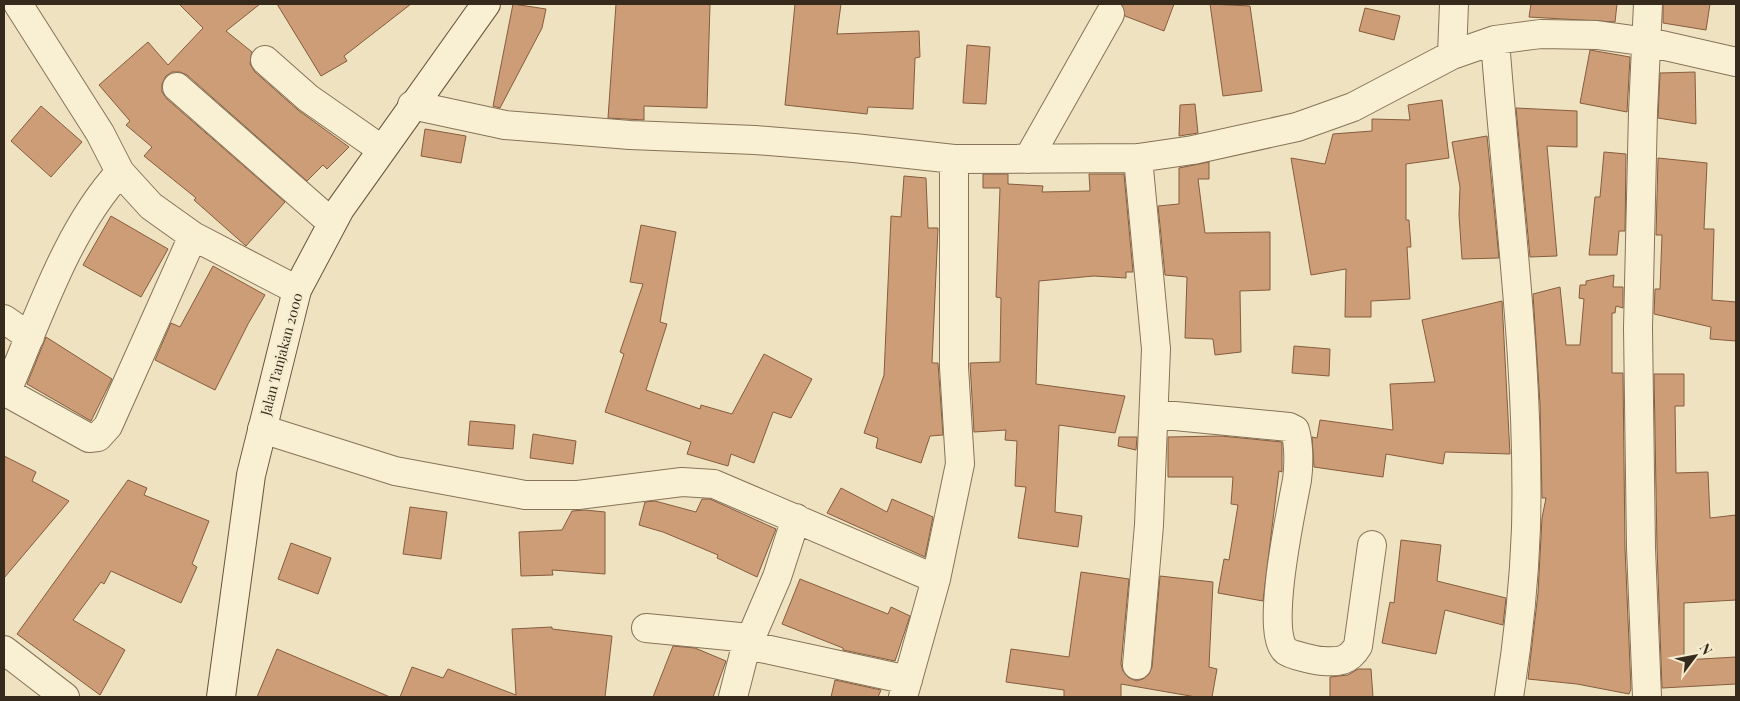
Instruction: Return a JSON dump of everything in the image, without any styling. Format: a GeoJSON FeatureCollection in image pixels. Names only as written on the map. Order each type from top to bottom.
{"type":"FeatureCollection","features":[{"type":"Feature","properties":{"kind":"street"},"geometry":{"type":"LineString","coordinates":[[18,4],[100,133],[120,172],[151,206],[193,236],[297,290]]}},
{"type":"Feature","properties":{"kind":"street","name":"Jalan Tanjakan 2000"},"geometry":{"type":"LineString","coordinates":[[221,697],[251,475],[297,290],[332,222],[412,105],[486,4]]}},
{"type":"Feature","properties":{"kind":"street"},"geometry":{"type":"LineString","coordinates":[[1452,55],[1454,4]]}},
{"type":"Feature","properties":{"kind":"street"},"geometry":{"type":"LineString","coordinates":[[1647,697],[1641,548],[1638,328],[1643,112],[1648,42],[1648,4]]}},
{"type":"Feature","properties":{"kind":"street"},"geometry":{"type":"LineString","coordinates":[[1028,158],[1110,14]]}},
{"type":"Feature","properties":{"kind":"street"},"geometry":{"type":"LineString","coordinates":[[412,105],[505,125],[630,135],[755,140],[954,159],[1138,158],[1193,150],[1297,127],[1353,108],[1452,55],[1495,40],[1541,34],[1597,35],[1648,42],[1736,62]]}},
{"type":"Feature","properties":{"kind":"street"},"geometry":{"type":"LineString","coordinates":[[1495,40],[1523,381],[1525,468],[1523,593],[1510,697]]}},
{"type":"Feature","properties":{"kind":"street"},"geometry":{"type":"LineString","coordinates":[[265,60],[308,98],[381,149]]}},
{"type":"Feature","properties":{"kind":"street"},"geometry":{"type":"LineString","coordinates":[[177,87],[332,222]]}},
{"type":"Feature","properties":{"kind":"street"},"geometry":{"type":"LineString","coordinates":[[1137,665],[1149,525],[1156,349],[1138,158]]}},
{"type":"Feature","properties":{"kind":"street"},"geometry":{"type":"LineString","coordinates":[[646,628],[749,642],[905,689],[936,579],[960,464],[954,367],[954,159]]}},
{"type":"Feature","properties":{"kind":"street"},"geometry":{"type":"LineString","coordinates":[[120,172],[103,191],[68,250],[5,392],[89,438],[98,437],[108,426],[193,236]]}},
{"type":"Feature","properties":{"kind":"street"},"geometry":{"type":"LineString","coordinates":[[4,319],[30,337]]}},
{"type":"Feature","properties":{"kind":"street"},"geometry":{"type":"LineString","coordinates":[[1154,414],[1289,426],[1296,430],[1297,478],[1283,555],[1278,615],[1281,644],[1287,652],[1321,661],[1344,661],[1353,656],[1358,646],[1372,545]]}},
{"type":"Feature","properties":{"kind":"street"},"geometry":{"type":"LineString","coordinates":[[262,428],[395,471],[462,485],[534,495],[578,495],[682,482],[714,484],[936,579]]}},
{"type":"Feature","properties":{"kind":"street"},"geometry":{"type":"LineString","coordinates":[[733,697],[749,642],[777,577],[796,518]]}},
{"type":"Feature","properties":{"kind":"street"},"geometry":{"type":"LineString","coordinates":[[4,650],[65,697]]}},
{"type":"Feature","properties":{"kind":"building"},"geometry":{"type":"Polygon","coordinates":[[[179,4],[260,4],[226,31],[252,52],[250,64],[255,72],[298,110],[349,147],[327,169],[323,165],[307,181],[187,75],[180,72],[172,72],[166,76],[162,84],[162,92],[167,99],[285,202],[246,246],[194,200],[196,198],[144,156],[152,147],[126,125],[130,121],[99,85],[148,42],[168,65],[203,28],[179,4]]]}},
{"type":"Feature","properties":{"kind":"building"},"geometry":{"type":"Polygon","coordinates":[[[277,4],[411,4],[344,56],[347,61],[321,76],[277,4]]]}},
{"type":"Feature","properties":{"kind":"building"},"geometry":{"type":"Polygon","coordinates":[[[513,4],[546,9],[542,28],[500,108],[493,106],[513,4]]]}},
{"type":"Feature","properties":{"kind":"building"},"geometry":{"type":"Polygon","coordinates":[[[616,4],[710,4],[707,108],[644,106],[644,120],[608,118],[616,4]]]}},
{"type":"Feature","properties":{"kind":"building"},"geometry":{"type":"Polygon","coordinates":[[[795,4],[841,4],[837,34],[919,31],[920,57],[915,58],[913,109],[868,107],[867,114],[785,105],[795,4]]]}},
{"type":"Feature","properties":{"kind":"building"},"geometry":{"type":"Polygon","coordinates":[[[1121,4],[1174,4],[1164,31],[1125,16],[1121,4]]]}},
{"type":"Feature","properties":{"kind":"building"},"geometry":{"type":"Polygon","coordinates":[[[1210,4],[1250,6],[1262,91],[1223,96],[1210,4]]]}},
{"type":"Feature","properties":{"kind":"building"},"geometry":{"type":"Polygon","coordinates":[[[1531,4],[1617,4],[1615,22],[1529,17],[1531,4]]]}},
{"type":"Feature","properties":{"kind":"building"},"geometry":{"type":"Polygon","coordinates":[[[1663,4],[1710,4],[1706,30],[1663,23],[1663,4]]]}},
{"type":"Feature","properties":{"kind":"building"},"geometry":{"type":"Polygon","coordinates":[[[1365,8],[1400,16],[1394,40],[1359,31],[1365,8]]]}},
{"type":"Feature","properties":{"kind":"building"},"geometry":{"type":"Polygon","coordinates":[[[967,45],[990,47],[986,104],[963,103],[967,45]]]}},
{"type":"Feature","properties":{"kind":"building"},"geometry":{"type":"Polygon","coordinates":[[[1590,50],[1630,57],[1627,112],[1580,103],[1590,50]]]}},
{"type":"Feature","properties":{"kind":"building"},"geometry":{"type":"Polygon","coordinates":[[[1695,72],[1696,124],[1658,118],[1660,73],[1695,72]]]}},
{"type":"Feature","properties":{"kind":"building"},"geometry":{"type":"Polygon","coordinates":[[[1442,100],[1449,158],[1406,164],[1406,220],[1409,220],[1411,247],[1407,247],[1410,299],[1371,301],[1371,317],[1345,317],[1346,269],[1311,275],[1291,158],[1325,164],[1333,134],[1372,131],[1372,119],[1410,120],[1408,105],[1442,100]]]}},
{"type":"Feature","properties":{"kind":"building"},"geometry":{"type":"Polygon","coordinates":[[[1195,104],[1198,133],[1179,136],[1180,105],[1195,104]]]}},
{"type":"Feature","properties":{"kind":"building"},"geometry":{"type":"Polygon","coordinates":[[[41,106],[82,142],[51,177],[11,141],[41,106]]]}},
{"type":"Feature","properties":{"kind":"building"},"geometry":{"type":"Polygon","coordinates":[[[1516,108],[1577,111],[1577,147],[1547,146],[1557,256],[1530,257],[1516,108]]]}},
{"type":"Feature","properties":{"kind":"building"},"geometry":{"type":"Polygon","coordinates":[[[425,129],[466,136],[461,163],[421,156],[425,129]]]}},
{"type":"Feature","properties":{"kind":"building"},"geometry":{"type":"Polygon","coordinates":[[[1487,136],[1499,258],[1462,259],[1459,215],[1460,187],[1452,142],[1487,136]]]}},
{"type":"Feature","properties":{"kind":"building"},"geometry":{"type":"Polygon","coordinates":[[[1604,152],[1626,154],[1625,231],[1619,231],[1617,255],[1589,255],[1595,197],[1600,197],[1604,152]]]}},
{"type":"Feature","properties":{"kind":"building"},"geometry":{"type":"Polygon","coordinates":[[[1658,158],[1707,163],[1704,229],[1714,229],[1712,300],[1736,302],[1736,341],[1710,339],[1711,327],[1654,314],[1655,289],[1660,289],[1662,235],[1656,235],[1658,158]]]}},
{"type":"Feature","properties":{"kind":"building"},"geometry":{"type":"Polygon","coordinates":[[[1209,162],[1209,179],[1198,179],[1205,233],[1270,232],[1270,290],[1240,291],[1241,352],[1215,355],[1213,339],[1185,338],[1187,277],[1165,275],[1158,206],[1179,204],[1179,168],[1209,162]]]}},
{"type":"Feature","properties":{"kind":"building"},"geometry":{"type":"Polygon","coordinates":[[[983,174],[1008,174],[1008,184],[1043,186],[1042,192],[1090,191],[1089,174],[1124,174],[1133,272],[1126,272],[1126,278],[1094,276],[1039,281],[1036,384],[1125,396],[1115,433],[1059,425],[1055,512],[1082,516],[1078,547],[1018,538],[1026,487],[1015,486],[1017,441],[1005,440],[1006,430],[974,432],[970,363],[1000,362],[1001,298],[996,297],[1000,188],[983,188],[983,174]]]}},
{"type":"Feature","properties":{"kind":"building"},"geometry":{"type":"Polygon","coordinates":[[[904,176],[926,178],[928,228],[938,228],[932,363],[938,363],[943,435],[930,436],[921,463],[876,448],[878,438],[864,433],[884,375],[891,216],[901,217],[904,176]]]}},
{"type":"Feature","properties":{"kind":"building"},"geometry":{"type":"Polygon","coordinates":[[[111,216],[168,249],[141,297],[83,265],[111,216]]]}},
{"type":"Feature","properties":{"kind":"building"},"geometry":{"type":"Polygon","coordinates":[[[641,225],[676,232],[660,322],[667,324],[646,390],[700,409],[701,405],[732,414],[764,354],[812,379],[791,418],[773,412],[754,463],[731,454],[728,466],[687,454],[691,442],[605,412],[624,354],[620,352],[643,284],[630,282],[641,225]]]}},
{"type":"Feature","properties":{"kind":"building"},"geometry":{"type":"Polygon","coordinates":[[[213,266],[265,295],[248,324],[215,390],[155,360],[171,323],[180,327],[213,266]]]}},
{"type":"Feature","properties":{"kind":"building"},"geometry":{"type":"Polygon","coordinates":[[[1614,275],[1613,287],[1623,287],[1623,308],[1616,306],[1615,313],[1612,313],[1612,373],[1623,373],[1625,548],[1631,689],[1629,694],[1577,684],[1528,679],[1538,593],[1542,518],[1546,498],[1542,498],[1540,404],[1533,294],[1560,287],[1566,345],[1580,345],[1584,299],[1579,298],[1580,285],[1586,285],[1586,281],[1614,275]]]}},
{"type":"Feature","properties":{"kind":"building"},"geometry":{"type":"Polygon","coordinates":[[[1502,301],[1510,454],[1445,452],[1443,464],[1386,454],[1383,477],[1314,467],[1312,437],[1317,438],[1320,420],[1393,430],[1390,384],[1435,382],[1422,320],[1502,301]]]}},
{"type":"Feature","properties":{"kind":"building"},"geometry":{"type":"Polygon","coordinates":[[[46,337],[112,379],[91,421],[27,384],[46,337]]]}},
{"type":"Feature","properties":{"kind":"building"},"geometry":{"type":"Polygon","coordinates":[[[1294,346],[1330,349],[1329,376],[1292,373],[1294,346]]]}},
{"type":"Feature","properties":{"kind":"building"},"geometry":{"type":"Polygon","coordinates":[[[1654,374],[1684,374],[1684,406],[1675,406],[1676,473],[1708,472],[1710,518],[1736,515],[1736,600],[1684,603],[1684,660],[1736,657],[1736,684],[1662,688],[1654,374]]]}},
{"type":"Feature","properties":{"kind":"building"},"geometry":{"type":"Polygon","coordinates":[[[470,421],[515,425],[513,449],[468,445],[470,421]]]}},
{"type":"Feature","properties":{"kind":"building"},"geometry":{"type":"Polygon","coordinates":[[[533,434],[576,441],[573,464],[530,458],[533,434]]]}},
{"type":"Feature","properties":{"kind":"building"},"geometry":{"type":"Polygon","coordinates":[[[1221,436],[1282,442],[1282,472],[1279,471],[1263,601],[1218,593],[1224,559],[1229,560],[1238,505],[1231,504],[1233,477],[1168,477],[1168,437],[1221,436]]]}},
{"type":"Feature","properties":{"kind":"building"},"geometry":{"type":"Polygon","coordinates":[[[1119,437],[1137,437],[1136,450],[1118,446],[1119,437]]]}},
{"type":"Feature","properties":{"kind":"building"},"geometry":{"type":"Polygon","coordinates":[[[4,456],[36,472],[32,481],[69,501],[4,578],[4,456]]]}},
{"type":"Feature","properties":{"kind":"building"},"geometry":{"type":"Polygon","coordinates":[[[128,480],[147,488],[144,495],[209,521],[192,564],[197,567],[181,603],[111,571],[104,584],[101,582],[73,620],[125,650],[100,695],[17,634],[128,480]]]}},
{"type":"Feature","properties":{"kind":"building"},"geometry":{"type":"Polygon","coordinates":[[[841,488],[887,512],[892,499],[933,517],[925,557],[827,513],[841,488]]]}},
{"type":"Feature","properties":{"kind":"building"},"geometry":{"type":"Polygon","coordinates":[[[702,499],[710,499],[776,529],[757,577],[717,558],[718,555],[663,532],[639,525],[645,502],[655,501],[696,512],[702,499]]]}},
{"type":"Feature","properties":{"kind":"building"},"geometry":{"type":"Polygon","coordinates":[[[410,507],[447,512],[441,559],[403,554],[410,507]]]}},
{"type":"Feature","properties":{"kind":"building"},"geometry":{"type":"Polygon","coordinates":[[[572,511],[605,512],[605,574],[552,570],[553,575],[521,576],[519,532],[562,530],[572,511]]]}},
{"type":"Feature","properties":{"kind":"building"},"geometry":{"type":"Polygon","coordinates":[[[1401,540],[1441,545],[1437,581],[1506,598],[1503,625],[1445,610],[1436,654],[1382,643],[1390,602],[1394,603],[1401,540]]]}},
{"type":"Feature","properties":{"kind":"building"},"geometry":{"type":"Polygon","coordinates":[[[291,543],[331,558],[318,594],[278,579],[291,543]]]}},
{"type":"Feature","properties":{"kind":"building"},"geometry":{"type":"Polygon","coordinates":[[[1081,572],[1129,579],[1121,664],[1123,671],[1128,677],[1136,681],[1143,679],[1149,674],[1152,667],[1160,576],[1213,582],[1209,667],[1217,669],[1212,697],[1196,697],[1121,684],[1121,697],[1064,697],[1064,690],[1006,682],[1011,649],[1069,657],[1081,572]]]}},
{"type":"Feature","properties":{"kind":"building"},"geometry":{"type":"Polygon","coordinates":[[[800,579],[888,614],[891,607],[910,616],[895,661],[843,650],[843,648],[782,624],[800,579]]]}},
{"type":"Feature","properties":{"kind":"building"},"geometry":{"type":"Polygon","coordinates":[[[552,627],[552,629],[612,636],[605,697],[400,697],[412,667],[443,678],[448,669],[516,695],[512,629],[552,627]]]}},
{"type":"Feature","properties":{"kind":"building"},"geometry":{"type":"Polygon","coordinates":[[[673,646],[695,648],[726,661],[713,697],[653,697],[673,646]]]}},
{"type":"Feature","properties":{"kind":"building"},"geometry":{"type":"Polygon","coordinates":[[[277,649],[390,697],[257,697],[277,649]]]}},
{"type":"Feature","properties":{"kind":"building"},"geometry":{"type":"Polygon","coordinates":[[[1358,669],[1371,669],[1373,697],[1330,697],[1330,677],[1348,675],[1358,669]]]}},
{"type":"Feature","properties":{"kind":"building"},"geometry":{"type":"Polygon","coordinates":[[[835,680],[881,690],[878,697],[831,697],[835,680]]]}}]}
